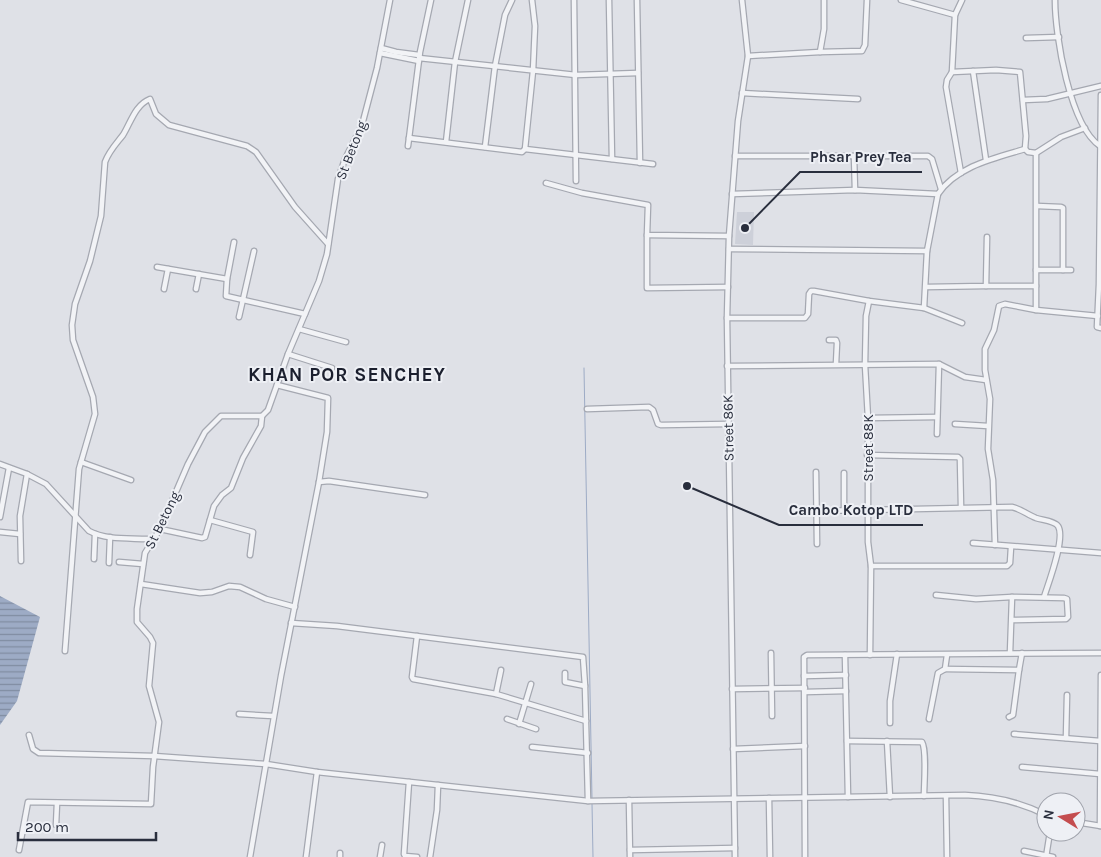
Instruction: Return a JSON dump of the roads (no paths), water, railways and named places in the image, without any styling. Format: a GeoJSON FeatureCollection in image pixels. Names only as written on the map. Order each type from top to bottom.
{"type":"FeatureCollection","features":[{"type":"Feature","properties":{"kind":"street","name":"St Betong"},"geometry":{"type":"LineString","coordinates":[[19,850],[28,802],[151,804],[154,756],[159,722],[149,686],[153,643],[137,622],[145,553],[160,529],[188,464],[205,432],[221,416],[262,416],[268,410],[327,254],[338,179],[362,125],[381,51],[390,0]]}},
{"type":"Feature","properties":{"kind":"street"},"geometry":{"type":"LineString","coordinates":[[408,146],[419,58],[431,0]]}},
{"type":"Feature","properties":{"kind":"street"},"geometry":{"type":"LineString","coordinates":[[446,142],[455,62],[468,0]]}},
{"type":"Feature","properties":{"kind":"street"},"geometry":{"type":"LineString","coordinates":[[485,147],[505,15],[512,0]]}},
{"type":"Feature","properties":{"kind":"street"},"geometry":{"type":"LineString","coordinates":[[525,149],[533,71],[535,26],[532,0]]}},
{"type":"Feature","properties":{"kind":"street"},"geometry":{"type":"LineString","coordinates":[[574,0],[576,181]]}},
{"type":"Feature","properties":{"kind":"street"},"geometry":{"type":"LineString","coordinates":[[609,0],[612,159]]}},
{"type":"Feature","properties":{"kind":"street"},"geometry":{"type":"LineString","coordinates":[[637,0],[640,163]]}},
{"type":"Feature","properties":{"kind":"street","name":"Street 86K"},"geometry":{"type":"LineString","coordinates":[[735,857],[727,318],[729,236],[735,156],[738,121],[748,56],[742,0]]}},
{"type":"Feature","properties":{"kind":"street"},"geometry":{"type":"LineString","coordinates":[[820,52],[824,29],[824,0]]}},
{"type":"Feature","properties":{"kind":"street"},"geometry":{"type":"LineString","coordinates":[[748,56],[862,51],[865,49],[867,0]]}},
{"type":"Feature","properties":{"kind":"street"},"geometry":{"type":"LineString","coordinates":[[901,0],[921,2],[955,14]]}},
{"type":"Feature","properties":{"kind":"street"},"geometry":{"type":"LineString","coordinates":[[961,173],[946,87],[947,80],[952,72],[955,14],[962,0]]}},
{"type":"Feature","properties":{"kind":"street"},"geometry":{"type":"LineString","coordinates":[[1055,0],[1059,37],[1070,94],[1085,128],[1092,140],[1100,146]]}},
{"type":"Feature","properties":{"kind":"street"},"geometry":{"type":"LineString","coordinates":[[1026,38],[1059,37]]}},
{"type":"Feature","properties":{"kind":"street"},"geometry":{"type":"LineString","coordinates":[[381,51],[396,52],[419,58],[533,71],[610,75],[638,73]]}},
{"type":"Feature","properties":{"kind":"street"},"geometry":{"type":"LineString","coordinates":[[952,72],[996,70],[1020,72],[1026,149]]}},
{"type":"Feature","properties":{"kind":"street"},"geometry":{"type":"LineString","coordinates":[[973,71],[986,160]]}},
{"type":"Feature","properties":{"kind":"street"},"geometry":{"type":"LineString","coordinates":[[1023,100],[1047,99],[1101,86]]}},
{"type":"Feature","properties":{"kind":"street"},"geometry":{"type":"LineString","coordinates":[[742,92],[858,99]]}},
{"type":"Feature","properties":{"kind":"street"},"geometry":{"type":"LineString","coordinates":[[1099,328],[1101,95]]}},
{"type":"Feature","properties":{"kind":"street"},"geometry":{"type":"LineString","coordinates":[[65,651],[77,488],[81,462],[95,414],[93,397],[73,340],[72,325],[75,304],[90,261],[101,216],[107,156],[142,104],[150,99],[156,114],[169,125],[247,146],[256,152],[295,207],[328,244]]}},
{"type":"Feature","properties":{"kind":"street"},"geometry":{"type":"LineString","coordinates":[[1026,149],[1028,152],[1036,153],[1061,138],[1085,128]]}},
{"type":"Feature","properties":{"kind":"street"},"geometry":{"type":"LineString","coordinates":[[409,138],[522,152],[525,149],[653,164]]}},
{"type":"Feature","properties":{"kind":"street"},"geometry":{"type":"LineString","coordinates":[[924,308],[927,251],[938,194],[941,189],[961,173],[986,160],[1026,149]]}},
{"type":"Feature","properties":{"kind":"street"},"geometry":{"type":"LineString","coordinates":[[1036,153],[1036,310]]}},
{"type":"Feature","properties":{"kind":"street"},"geometry":{"type":"LineString","coordinates":[[735,156],[928,156],[932,159],[941,189]]}},
{"type":"Feature","properties":{"kind":"street"},"geometry":{"type":"LineString","coordinates":[[854,156],[855,190]]}},
{"type":"Feature","properties":{"kind":"street"},"geometry":{"type":"LineString","coordinates":[[546,183],[582,193],[648,205],[647,288],[728,287]]}},
{"type":"Feature","properties":{"kind":"street"},"geometry":{"type":"LineString","coordinates":[[732,194],[855,190],[938,194]]}},
{"type":"Feature","properties":{"kind":"street"},"geometry":{"type":"LineString","coordinates":[[1037,206],[1061,206],[1063,208],[1063,270]]}},
{"type":"Feature","properties":{"kind":"street"},"geometry":{"type":"LineString","coordinates":[[647,235],[729,236]]}},
{"type":"Feature","properties":{"kind":"street"},"geometry":{"type":"LineString","coordinates":[[986,237],[986,286]]}},
{"type":"Feature","properties":{"kind":"street"},"geometry":{"type":"LineString","coordinates":[[234,242],[227,279],[226,296],[305,314]]}},
{"type":"Feature","properties":{"kind":"street"},"geometry":{"type":"LineString","coordinates":[[729,249],[927,251]]}},
{"type":"Feature","properties":{"kind":"street"},"geometry":{"type":"LineString","coordinates":[[239,317],[254,251]]}},
{"type":"Feature","properties":{"kind":"street"},"geometry":{"type":"LineString","coordinates":[[157,267],[227,279]]}},
{"type":"Feature","properties":{"kind":"street"},"geometry":{"type":"LineString","coordinates":[[164,288],[168,269]]}},
{"type":"Feature","properties":{"kind":"street"},"geometry":{"type":"LineString","coordinates":[[1036,270],[1071,270]]}},
{"type":"Feature","properties":{"kind":"street"},"geometry":{"type":"LineString","coordinates":[[196,289],[199,274]]}},
{"type":"Feature","properties":{"kind":"street"},"geometry":{"type":"LineString","coordinates":[[926,286],[1036,286]]}},
{"type":"Feature","properties":{"kind":"street"},"geometry":{"type":"LineString","coordinates":[[727,318],[805,318],[808,314],[809,294],[811,291],[924,308],[962,323]]}},
{"type":"Feature","properties":{"kind":"street","name":"Street 88K"},"geometry":{"type":"LineString","coordinates":[[869,301],[866,316],[865,365],[868,418],[868,542],[871,566],[870,654]]}},
{"type":"Feature","properties":{"kind":"street"},"geometry":{"type":"LineString","coordinates":[[995,545],[994,508],[988,449],[990,399],[986,380],[985,350],[994,330],[999,306],[1005,304],[1036,310],[1098,316]]}},
{"type":"Feature","properties":{"kind":"street"},"geometry":{"type":"LineString","coordinates":[[299,329],[346,342]]}},
{"type":"Feature","properties":{"kind":"street"},"geometry":{"type":"LineString","coordinates":[[829,340],[836,340],[837,343],[836,364]]}},
{"type":"Feature","properties":{"kind":"street"},"geometry":{"type":"LineString","coordinates":[[288,354],[332,368]]}},
{"type":"Feature","properties":{"kind":"street"},"geometry":{"type":"LineString","coordinates":[[727,366],[939,364],[965,377],[986,380]]}},
{"type":"Feature","properties":{"kind":"street"},"geometry":{"type":"LineString","coordinates":[[937,434],[939,364]]}},
{"type":"Feature","properties":{"kind":"street"},"geometry":{"type":"LineString","coordinates":[[250,857],[273,716],[327,432],[328,398],[277,384]]}},
{"type":"Feature","properties":{"kind":"street"},"geometry":{"type":"LineString","coordinates":[[587,408],[649,407],[658,424],[662,425],[728,424]]}},
{"type":"Feature","properties":{"kind":"street"},"geometry":{"type":"LineString","coordinates":[[160,529],[204,538],[217,502],[231,488],[238,475],[243,458],[261,426],[262,416]]}},
{"type":"Feature","properties":{"kind":"street"},"geometry":{"type":"LineString","coordinates":[[868,418],[937,417]]}},
{"type":"Feature","properties":{"kind":"street"},"geometry":{"type":"LineString","coordinates":[[955,424],[988,426]]}},
{"type":"Feature","properties":{"kind":"street"},"geometry":{"type":"LineString","coordinates":[[868,455],[958,457],[960,459],[961,507]]}},
{"type":"Feature","properties":{"kind":"street"},"geometry":{"type":"LineString","coordinates":[[81,462],[131,480]]}},
{"type":"Feature","properties":{"kind":"street"},"geometry":{"type":"LineString","coordinates":[[0,464],[27,474],[46,484],[89,531],[110,537],[147,539],[152,541]]}},
{"type":"Feature","properties":{"kind":"street"},"geometry":{"type":"LineString","coordinates":[[0,517],[9,468]]}},
{"type":"Feature","properties":{"kind":"street"},"geometry":{"type":"LineString","coordinates":[[816,472],[817,544]]}},
{"type":"Feature","properties":{"kind":"street"},"geometry":{"type":"LineString","coordinates":[[844,473],[844,510]]}},
{"type":"Feature","properties":{"kind":"street"},"geometry":{"type":"LineString","coordinates":[[21,561],[20,516],[27,474]]}},
{"type":"Feature","properties":{"kind":"street"},"geometry":{"type":"LineString","coordinates":[[319,482],[329,481],[425,495]]}},
{"type":"Feature","properties":{"kind":"street"},"geometry":{"type":"LineString","coordinates":[[817,511],[961,507],[994,508],[1012,506],[1035,518],[1056,524],[1059,528],[1059,550],[1044,597]]}},
{"type":"Feature","properties":{"kind":"street"},"geometry":{"type":"LineString","coordinates":[[210,520],[253,532],[250,555]]}},
{"type":"Feature","properties":{"kind":"street"},"geometry":{"type":"LineString","coordinates":[[0,532],[20,534]]}},
{"type":"Feature","properties":{"kind":"street"},"geometry":{"type":"LineString","coordinates":[[94,559],[95,534]]}},
{"type":"Feature","properties":{"kind":"street"},"geometry":{"type":"LineString","coordinates":[[109,563],[110,537]]}},
{"type":"Feature","properties":{"kind":"street"},"geometry":{"type":"LineString","coordinates":[[973,543],[1101,553]]}},
{"type":"Feature","properties":{"kind":"street"},"geometry":{"type":"LineString","coordinates":[[871,566],[1007,566],[1010,563],[1011,547]]}},
{"type":"Feature","properties":{"kind":"street"},"geometry":{"type":"LineString","coordinates":[[119,562],[143,564]]}},
{"type":"Feature","properties":{"kind":"street"},"geometry":{"type":"LineString","coordinates":[[141,584],[200,592],[212,592],[228,586],[240,586],[266,599],[295,607]]}},
{"type":"Feature","properties":{"kind":"street"},"geometry":{"type":"LineString","coordinates":[[936,595],[976,599],[1044,597],[1067,599],[1068,617],[1066,619],[1012,620]]}},
{"type":"Feature","properties":{"kind":"street"},"geometry":{"type":"LineString","coordinates":[[1010,653],[1012,597]]}},
{"type":"Feature","properties":{"kind":"street"},"geometry":{"type":"LineString","coordinates":[[292,622],[580,656],[583,659],[591,801]]}},
{"type":"Feature","properties":{"kind":"street"},"geometry":{"type":"LineString","coordinates":[[417,636],[413,679],[496,694],[586,721]]}},
{"type":"Feature","properties":{"kind":"street"},"geometry":{"type":"LineString","coordinates":[[771,653],[772,716]]}},
{"type":"Feature","properties":{"kind":"street"},"geometry":{"type":"LineString","coordinates":[[1009,717],[1013,715],[1022,653]]}},
{"type":"Feature","properties":{"kind":"street"},"geometry":{"type":"LineString","coordinates":[[806,857],[804,657],[807,655],[870,654],[1101,654]]}},
{"type":"Feature","properties":{"kind":"street"},"geometry":{"type":"LineString","coordinates":[[890,722],[890,701],[897,654]]}},
{"type":"Feature","properties":{"kind":"street"},"geometry":{"type":"LineString","coordinates":[[845,655],[848,797]]}},
{"type":"Feature","properties":{"kind":"street"},"geometry":{"type":"LineString","coordinates":[[946,669],[947,655]]}},
{"type":"Feature","properties":{"kind":"street"},"geometry":{"type":"LineString","coordinates":[[928,719],[938,673],[946,669],[1019,670]]}},
{"type":"Feature","properties":{"kind":"street"},"geometry":{"type":"LineString","coordinates":[[496,694],[501,670]]}},
{"type":"Feature","properties":{"kind":"street"},"geometry":{"type":"LineString","coordinates":[[566,673],[565,682],[585,686]]}},
{"type":"Feature","properties":{"kind":"street"},"geometry":{"type":"LineString","coordinates":[[1086,824],[1100,826],[1101,675]]}},
{"type":"Feature","properties":{"kind":"street"},"geometry":{"type":"LineString","coordinates":[[804,676],[846,676]]}},
{"type":"Feature","properties":{"kind":"street"},"geometry":{"type":"LineString","coordinates":[[519,724],[531,684]]}},
{"type":"Feature","properties":{"kind":"street"},"geometry":{"type":"LineString","coordinates":[[732,689],[846,691]]}},
{"type":"Feature","properties":{"kind":"street"},"geometry":{"type":"LineString","coordinates":[[1066,738],[1067,695]]}},
{"type":"Feature","properties":{"kind":"street"},"geometry":{"type":"LineString","coordinates":[[239,714],[273,716]]}},
{"type":"Feature","properties":{"kind":"street"},"geometry":{"type":"LineString","coordinates":[[507,719],[536,729]]}},
{"type":"Feature","properties":{"kind":"street"},"geometry":{"type":"LineString","coordinates":[[1014,734],[1100,741]]}},
{"type":"Feature","properties":{"kind":"street"},"geometry":{"type":"LineString","coordinates":[[29,735],[33,749],[38,753],[154,756],[266,764],[317,772],[591,801],[987,796],[1024,804],[1036,810]]}},
{"type":"Feature","properties":{"kind":"street"},"geometry":{"type":"LineString","coordinates":[[848,741],[919,741],[924,744],[924,796]]}},
{"type":"Feature","properties":{"kind":"street"},"geometry":{"type":"LineString","coordinates":[[887,741],[890,797]]}},
{"type":"Feature","properties":{"kind":"street"},"geometry":{"type":"LineString","coordinates":[[733,748],[805,746]]}},
{"type":"Feature","properties":{"kind":"street"},"geometry":{"type":"LineString","coordinates":[[532,748],[588,753]]}},
{"type":"Feature","properties":{"kind":"street"},"geometry":{"type":"LineString","coordinates":[[1022,767],[1100,774]]}},
{"type":"Feature","properties":{"kind":"street"},"geometry":{"type":"LineString","coordinates":[[306,857],[317,772]]}},
{"type":"Feature","properties":{"kind":"street"},"geometry":{"type":"LineString","coordinates":[[409,782],[404,854],[417,857]]}},
{"type":"Feature","properties":{"kind":"street"},"geometry":{"type":"LineString","coordinates":[[430,857],[438,785]]}},
{"type":"Feature","properties":{"kind":"street"},"geometry":{"type":"LineString","coordinates":[[946,796],[947,857]]}},
{"type":"Feature","properties":{"kind":"street"},"geometry":{"type":"LineString","coordinates":[[769,798],[770,857]]}},
{"type":"Feature","properties":{"kind":"street"},"geometry":{"type":"LineString","coordinates":[[630,800],[630,857]]}},
{"type":"Feature","properties":{"kind":"street"},"geometry":{"type":"LineString","coordinates":[[56,825],[57,803]]}},
{"type":"Feature","properties":{"kind":"street"},"geometry":{"type":"LineString","coordinates":[[1046,856],[1048,842]]}},
{"type":"Feature","properties":{"kind":"street"},"geometry":{"type":"LineString","coordinates":[[380,857],[382,845]]}},
{"type":"Feature","properties":{"kind":"street"},"geometry":{"type":"LineString","coordinates":[[630,850],[735,848]]}},
{"type":"Feature","properties":{"kind":"street"},"geometry":{"type":"LineString","coordinates":[[1024,851],[1054,857]]}},
{"type":"Feature","properties":{"kind":"water"},"geometry":{"type":"Polygon","coordinates":[[[0,596],[40,617],[17,701],[0,725],[0,596]]]}},
{"type":"Feature","properties":{"kind":"waterway"},"geometry":{"type":"LineString","coordinates":[[584,368],[592,799]]}},
{"type":"Feature","properties":{"kind":"waterway"},"geometry":{"type":"LineString","coordinates":[[592,803],[593,857]]}},
{"type":"Feature","properties":{"kind":"place","name":"Phsar Prey Tea"},"geometry":{"type":"Point","coordinates":[745,228]}},
{"type":"Feature","properties":{"kind":"place","name":"Cambo Kotop LTD"},"geometry":{"type":"Point","coordinates":[687,486]}},
{"type":"Feature","properties":{"kind":"district","name":"KHAN POR SENCHEY"},"geometry":{"type":"Point","coordinates":[347,374]}}]}
